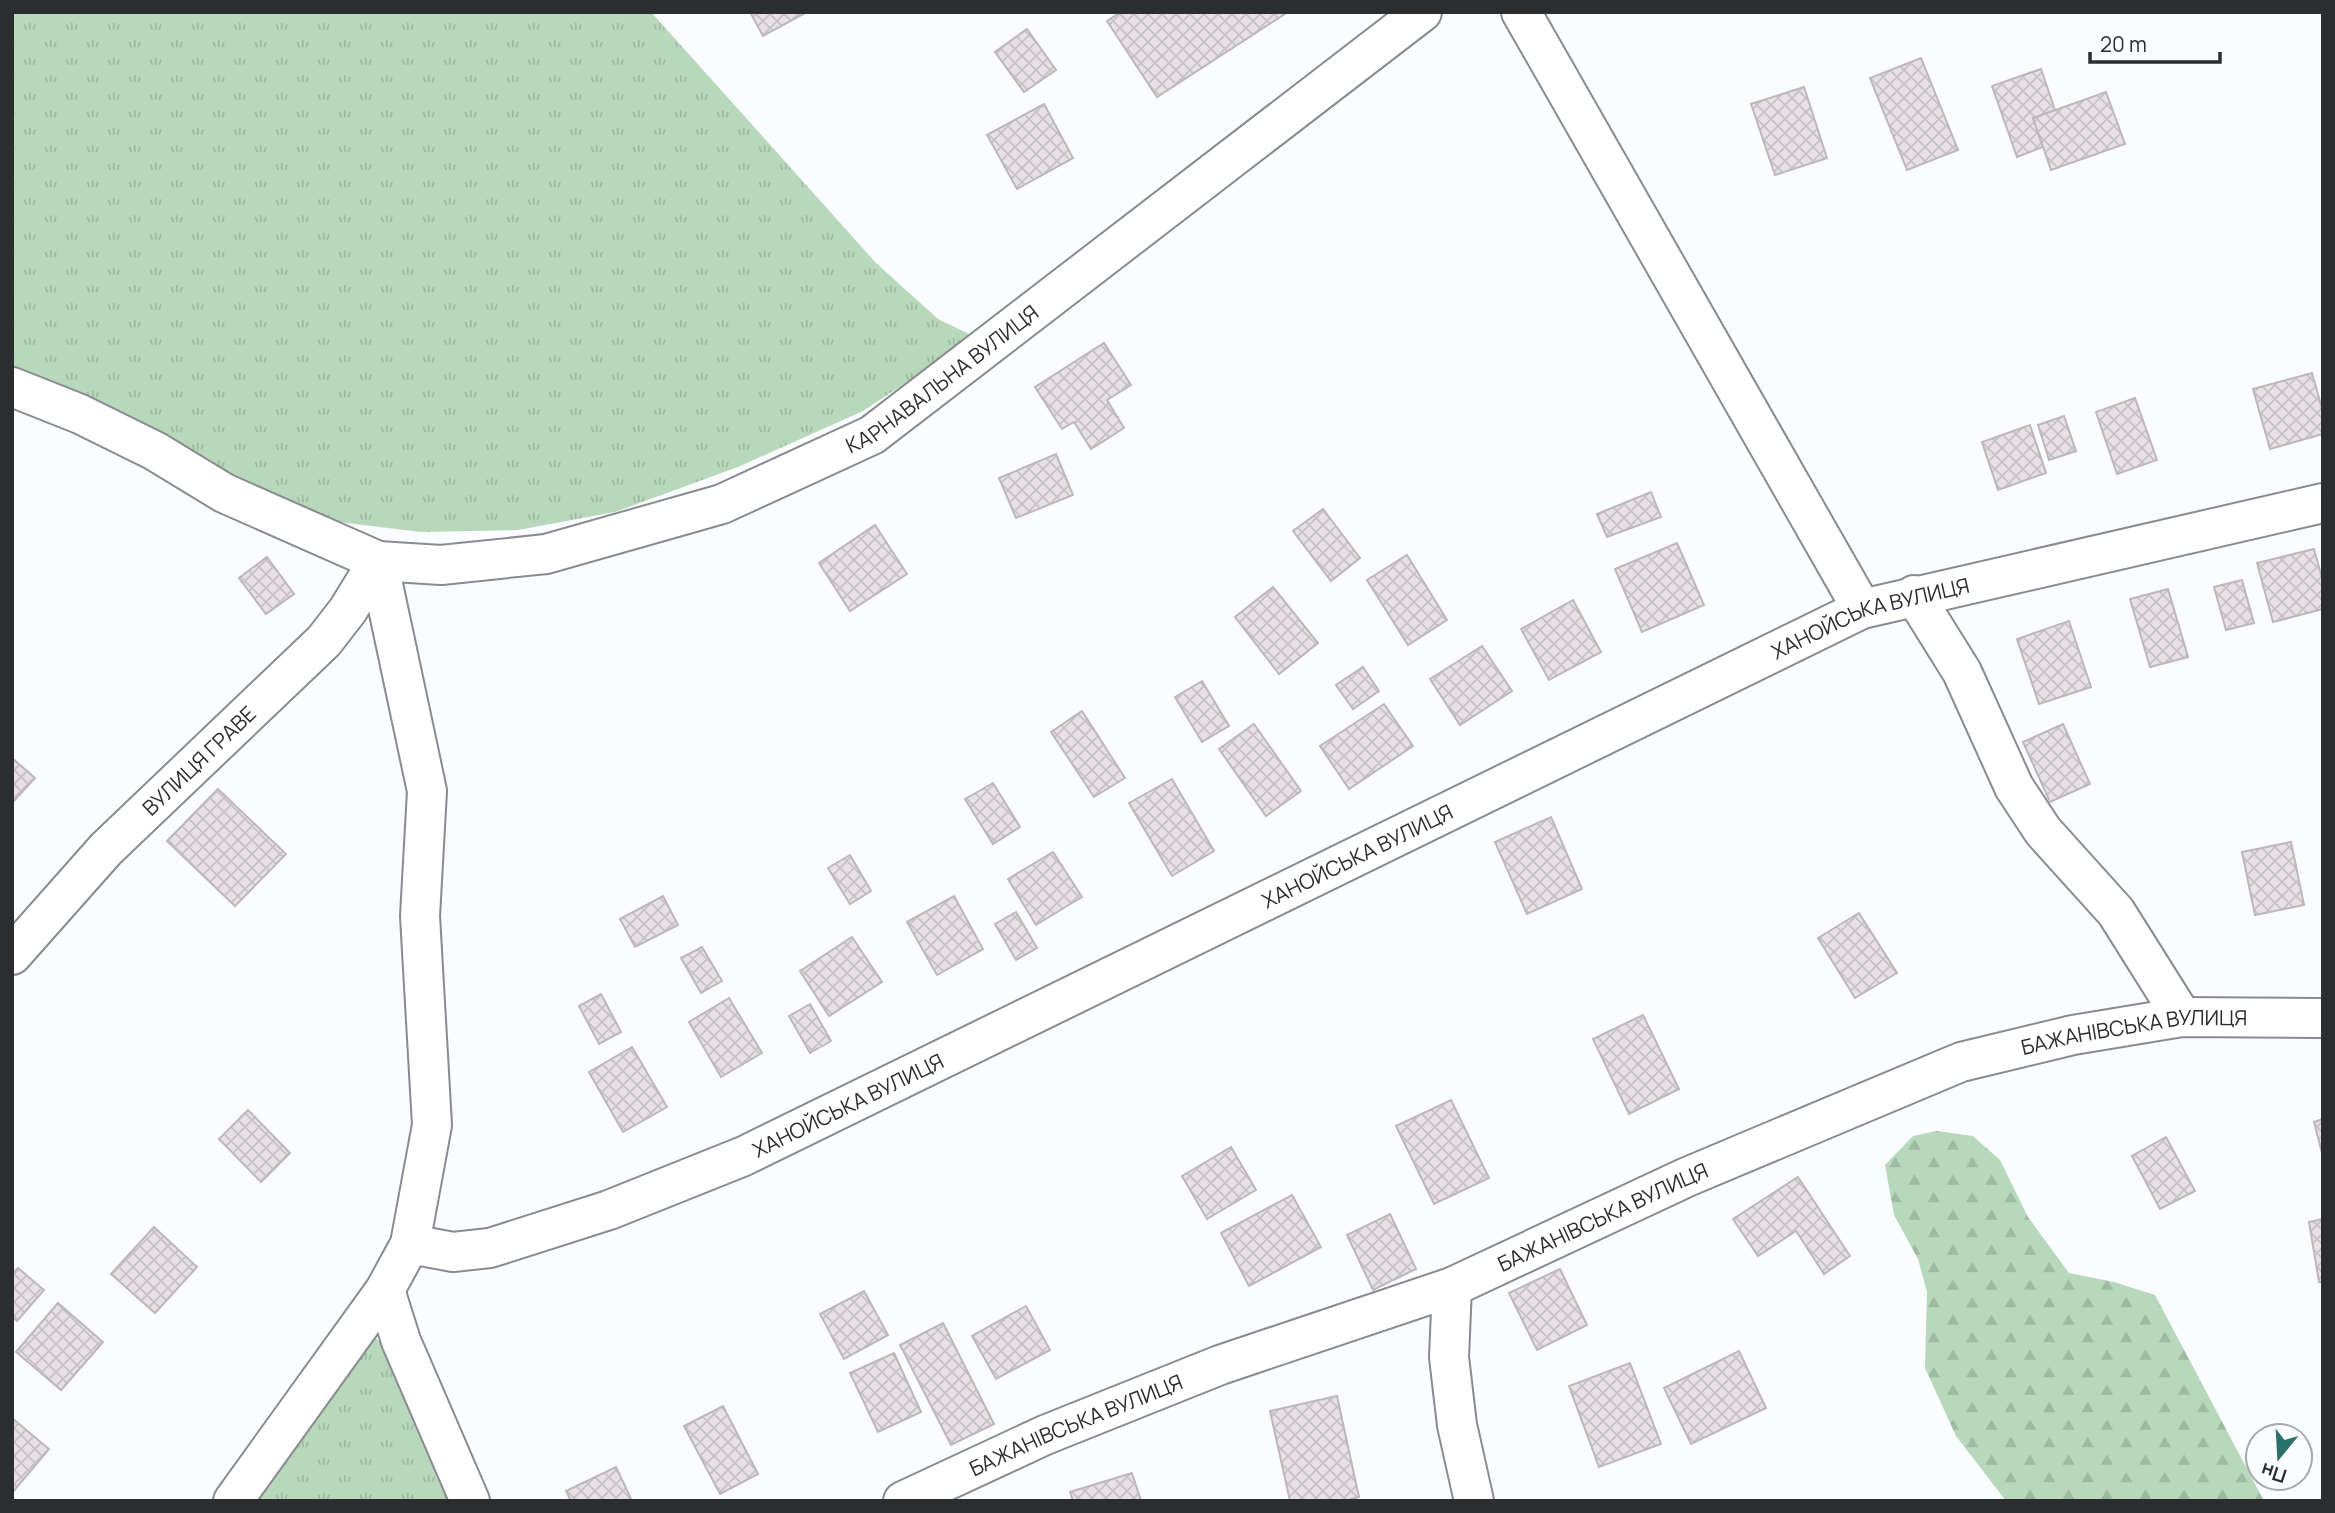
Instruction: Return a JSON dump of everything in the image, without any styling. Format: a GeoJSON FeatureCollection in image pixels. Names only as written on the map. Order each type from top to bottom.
{"type":"FeatureCollection","features":[{"type":"Feature","properties":{"kind":"street","name":"КАРНАВАЛЬНА ВУЛИЦЯ"},"geometry":{"type":"LineString","coordinates":[[378,561],[442,565],[546,554],[722,505],[872,435],[1422,12]]}},
{"type":"Feature","properties":{"kind":"street"},"geometry":{"type":"LineString","coordinates":[[1521,12],[1862,609]]}},
{"type":"Feature","properties":{"kind":"street"},"geometry":{"type":"LineString","coordinates":[[12,387],[80,414],[142,445],[224,493],[378,561],[427,791],[420,916],[432,1125],[410,1244],[385,1290],[233,1501]]}},
{"type":"Feature","properties":{"kind":"street","name":"ХАНОЙСЬКА ВУЛИЦЯ"},"geometry":{"type":"LineString","coordinates":[[410,1244],[453,1252],[490,1248],[609,1210],[744,1156],[1862,609],[2323,503]]}},
{"type":"Feature","properties":{"kind":"street","name":"ВУЛИЦЯ ГРАВЕ"},"geometry":{"type":"LineString","coordinates":[[12,955],[107,849],[324,641],[348,610],[378,561]]}},
{"type":"Feature","properties":{"kind":"street"},"geometry":{"type":"LineString","coordinates":[[1914,595],[1962,672],[2014,788],[2043,831],[2116,912],[2182,1017]]}},
{"type":"Feature","properties":{"kind":"street","name":"БАЖАНІВСЬКА ВУЛИЦЯ"},"geometry":{"type":"LineString","coordinates":[[903,1501],[1045,1435],[1220,1364],[1452,1287],[1687,1177],[1961,1062],[2073,1035],[2182,1017],[2323,1018]]}},
{"type":"Feature","properties":{"kind":"street"},"geometry":{"type":"LineString","coordinates":[[1452,1287],[1449,1357],[1457,1425],[1474,1501]]}},
{"type":"Feature","properties":{"kind":"street"},"geometry":{"type":"LineString","coordinates":[[385,1290],[401,1341],[449,1458],[470,1501]]}},
{"type":"Feature","properties":{"kind":"green space"},"geometry":{"type":"Polygon","coordinates":[[[12,12],[651,12],[876,263],[938,319],[975,337],[863,411],[738,467],[615,512],[518,530],[421,532],[322,520],[12,373],[12,12]]]}},
{"type":"Feature","properties":{"kind":"green space"},"geometry":{"type":"Polygon","coordinates":[[[1937,1131],[1973,1136],[2000,1160],[2028,1217],[2069,1273],[2114,1282],[2155,1295],[2244,1463],[2244,1492],[2259,1492],[2264,1501],[2006,1501],[1956,1436],[1925,1368],[1927,1292],[1918,1259],[1894,1215],[1885,1165],[1913,1136],[1937,1131]]]}},
{"type":"Feature","properties":{"kind":"green space"},"geometry":{"type":"Polygon","coordinates":[[[371,1333],[390,1353],[453,1501],[253,1501],[371,1333]]]}},
{"type":"Feature","properties":{"kind":"building"},"geometry":{"type":"Polygon","coordinates":[[[750,12],[807,12],[763,36],[750,12]]]}},
{"type":"Feature","properties":{"kind":"building"},"geometry":{"type":"Polygon","coordinates":[[[1121,12],[1288,12],[1157,97],[1107,21],[1121,12]]]}},
{"type":"Feature","properties":{"kind":"building"},"geometry":{"type":"Polygon","coordinates":[[[1027,29],[1056,70],[1024,92],[995,52],[1027,29]]]}},
{"type":"Feature","properties":{"kind":"building"},"geometry":{"type":"Polygon","coordinates":[[[1921,58],[1958,150],[1907,170],[1870,78],[1921,58]]]}},
{"type":"Feature","properties":{"kind":"building"},"geometry":{"type":"Polygon","coordinates":[[[2041,69],[2055,110],[2033,118],[2043,147],[2017,157],[1992,86],[2041,69]]]}},
{"type":"Feature","properties":{"kind":"building"},"geometry":{"type":"Polygon","coordinates":[[[1804,87],[1827,158],[1775,175],[1751,104],[1804,87]]]}},
{"type":"Feature","properties":{"kind":"building"},"geometry":{"type":"Polygon","coordinates":[[[2106,92],[2125,144],[2051,170],[2033,118],[2106,92]]]}},
{"type":"Feature","properties":{"kind":"building"},"geometry":{"type":"Polygon","coordinates":[[[1044,104],[1073,158],[1017,189],[987,135],[1044,104]]]}},
{"type":"Feature","properties":{"kind":"building"},"geometry":{"type":"Polygon","coordinates":[[[1104,343],[1131,385],[1107,400],[1124,428],[1091,449],[1074,422],[1062,429],[1035,387],[1104,343]]]}},
{"type":"Feature","properties":{"kind":"building"},"geometry":{"type":"Polygon","coordinates":[[[2312,373],[2323,412],[2323,434],[2270,449],[2253,389],[2312,373]]]}},
{"type":"Feature","properties":{"kind":"building"},"geometry":{"type":"Polygon","coordinates":[[[2135,398],[2157,460],[2117,474],[2096,412],[2135,398]]]}},
{"type":"Feature","properties":{"kind":"building"},"geometry":{"type":"Polygon","coordinates":[[[2064,416],[2076,451],[2049,460],[2038,425],[2064,416]]]}},
{"type":"Feature","properties":{"kind":"building"},"geometry":{"type":"Polygon","coordinates":[[[2030,425],[2046,473],[1998,490],[1982,442],[2030,425]]]}},
{"type":"Feature","properties":{"kind":"building"},"geometry":{"type":"Polygon","coordinates":[[[1056,454],[1073,495],[1016,518],[999,478],[1056,454]]]}},
{"type":"Feature","properties":{"kind":"building"},"geometry":{"type":"Polygon","coordinates":[[[1651,492],[1661,517],[1607,537],[1597,514],[1651,492]]]}},
{"type":"Feature","properties":{"kind":"building"},"geometry":{"type":"Polygon","coordinates":[[[1323,509],[1360,558],[1331,581],[1293,531],[1323,509]]]}},
{"type":"Feature","properties":{"kind":"building"},"geometry":{"type":"Polygon","coordinates":[[[875,525],[907,574],[850,611],[819,563],[875,525]]]}},
{"type":"Feature","properties":{"kind":"building"},"geometry":{"type":"Polygon","coordinates":[[[1677,543],[1704,605],[1642,632],[1615,569],[1677,543]]]}},
{"type":"Feature","properties":{"kind":"building"},"geometry":{"type":"Polygon","coordinates":[[[2314,549],[2323,582],[2323,609],[2273,622],[2257,563],[2314,549]]]}},
{"type":"Feature","properties":{"kind":"building"},"geometry":{"type":"Polygon","coordinates":[[[1407,555],[1447,620],[1408,645],[1367,580],[1407,555]]]}},
{"type":"Feature","properties":{"kind":"building"},"geometry":{"type":"Polygon","coordinates":[[[267,557],[294,594],[266,614],[239,578],[267,557]]]}},
{"type":"Feature","properties":{"kind":"building"},"geometry":{"type":"Polygon","coordinates":[[[2242,580],[2254,623],[2226,630],[2214,587],[2242,580]]]}},
{"type":"Feature","properties":{"kind":"building"},"geometry":{"type":"Polygon","coordinates":[[[1273,587],[1318,643],[1279,674],[1235,617],[1273,587]]]}},
{"type":"Feature","properties":{"kind":"building"},"geometry":{"type":"Polygon","coordinates":[[[2168,589],[2188,657],[2150,667],[2130,599],[2168,589]]]}},
{"type":"Feature","properties":{"kind":"building"},"geometry":{"type":"Polygon","coordinates":[[[1573,600],[1601,652],[1549,680],[1521,629],[1573,600]]]}},
{"type":"Feature","properties":{"kind":"building"},"geometry":{"type":"Polygon","coordinates":[[[2069,621],[2091,687],[2039,704],[2017,639],[2069,621]]]}},
{"type":"Feature","properties":{"kind":"building"},"geometry":{"type":"Polygon","coordinates":[[[1482,646],[1512,691],[1460,725],[1430,679],[1482,646]]]}},
{"type":"Feature","properties":{"kind":"building"},"geometry":{"type":"Polygon","coordinates":[[[1363,667],[1379,691],[1353,709],[1336,685],[1363,667]]]}},
{"type":"Feature","properties":{"kind":"building"},"geometry":{"type":"Polygon","coordinates":[[[1202,681],[1229,726],[1202,742],[1175,697],[1202,681]]]}},
{"type":"Feature","properties":{"kind":"building"},"geometry":{"type":"Polygon","coordinates":[[[1384,704],[1413,746],[1349,789],[1320,746],[1384,704]]]}},
{"type":"Feature","properties":{"kind":"building"},"geometry":{"type":"Polygon","coordinates":[[[1082,711],[1125,778],[1094,797],[1051,732],[1082,711]]]}},
{"type":"Feature","properties":{"kind":"building"},"geometry":{"type":"Polygon","coordinates":[[[1254,724],[1301,791],[1266,816],[1219,749],[1254,724]]]}},
{"type":"Feature","properties":{"kind":"building"},"geometry":{"type":"Polygon","coordinates":[[[2063,724],[2090,784],[2050,802],[2023,742],[2063,724]]]}},
{"type":"Feature","properties":{"kind":"building"},"geometry":{"type":"Polygon","coordinates":[[[12,758],[35,778],[12,803],[12,758]]]}},
{"type":"Feature","properties":{"kind":"building"},"geometry":{"type":"Polygon","coordinates":[[[1172,779],[1214,851],[1172,876],[1129,803],[1172,779]]]}},
{"type":"Feature","properties":{"kind":"building"},"geometry":{"type":"Polygon","coordinates":[[[993,783],[1020,827],[993,844],[965,799],[993,783]]]}},
{"type":"Feature","properties":{"kind":"building"},"geometry":{"type":"Polygon","coordinates":[[[218,789],[286,854],[235,906],[167,841],[218,789]]]}},
{"type":"Feature","properties":{"kind":"building"},"geometry":{"type":"Polygon","coordinates":[[[1551,817],[1582,889],[1527,914],[1495,842],[1551,817]]]}},
{"type":"Feature","properties":{"kind":"building"},"geometry":{"type":"Polygon","coordinates":[[[2291,842],[2304,905],[2255,915],[2242,852],[2291,842]]]}},
{"type":"Feature","properties":{"kind":"building"},"geometry":{"type":"Polygon","coordinates":[[[1053,852],[1082,897],[1036,925],[1008,879],[1053,852]]]}},
{"type":"Feature","properties":{"kind":"building"},"geometry":{"type":"Polygon","coordinates":[[[850,855],[871,891],[850,904],[828,868],[850,855]]]}},
{"type":"Feature","properties":{"kind":"building"},"geometry":{"type":"Polygon","coordinates":[[[663,896],[678,925],[635,947],[620,919],[663,896]]]}},
{"type":"Feature","properties":{"kind":"building"},"geometry":{"type":"Polygon","coordinates":[[[954,896],[983,949],[937,975],[907,922],[954,896]]]}},
{"type":"Feature","properties":{"kind":"building"},"geometry":{"type":"Polygon","coordinates":[[[1016,912],[1037,948],[1016,960],[995,924],[1016,912]]]}},
{"type":"Feature","properties":{"kind":"building"},"geometry":{"type":"Polygon","coordinates":[[[1859,913],[1897,973],[1855,998],[1818,938],[1859,913]]]}},
{"type":"Feature","properties":{"kind":"building"},"geometry":{"type":"Polygon","coordinates":[[[852,937],[882,982],[829,1016],[800,971],[852,937]]]}},
{"type":"Feature","properties":{"kind":"building"},"geometry":{"type":"Polygon","coordinates":[[[702,947],[722,981],[701,993],[681,958],[702,947]]]}},
{"type":"Feature","properties":{"kind":"building"},"geometry":{"type":"Polygon","coordinates":[[[601,994],[621,1032],[599,1044],[579,1006],[601,994]]]}},
{"type":"Feature","properties":{"kind":"building"},"geometry":{"type":"Polygon","coordinates":[[[729,998],[762,1053],[721,1077],[689,1022],[729,998]]]}},
{"type":"Feature","properties":{"kind":"building"},"geometry":{"type":"Polygon","coordinates":[[[810,1004],[831,1041],[810,1053],[789,1016],[810,1004]]]}},
{"type":"Feature","properties":{"kind":"building"},"geometry":{"type":"Polygon","coordinates":[[[1643,1015],[1679,1089],[1629,1114],[1593,1039],[1643,1015]]]}},
{"type":"Feature","properties":{"kind":"building"},"geometry":{"type":"Polygon","coordinates":[[[632,1047],[667,1107],[623,1132],[589,1072],[632,1047]]]}},
{"type":"Feature","properties":{"kind":"building"},"geometry":{"type":"Polygon","coordinates":[[[1451,1100],[1489,1178],[1434,1204],[1396,1126],[1451,1100]]]}},
{"type":"Feature","properties":{"kind":"building"},"geometry":{"type":"Polygon","coordinates":[[[248,1110],[290,1153],[261,1182],[219,1139],[248,1110]]]}},
{"type":"Feature","properties":{"kind":"building"},"geometry":{"type":"Polygon","coordinates":[[[2323,1119],[2323,1157],[2314,1122],[2323,1119]]]}},
{"type":"Feature","properties":{"kind":"building"},"geometry":{"type":"Polygon","coordinates":[[[2166,1137],[2195,1191],[2160,1209],[2132,1156],[2166,1137]]]}},
{"type":"Feature","properties":{"kind":"building"},"geometry":{"type":"Polygon","coordinates":[[[1231,1147],[1256,1190],[1207,1219],[1182,1176],[1231,1147]]]}},
{"type":"Feature","properties":{"kind":"building"},"geometry":{"type":"Polygon","coordinates":[[[1798,1177],[1850,1256],[1824,1274],[1796,1231],[1758,1256],[1733,1219],[1798,1177]]]}},
{"type":"Feature","properties":{"kind":"building"},"geometry":{"type":"Polygon","coordinates":[[[1292,1195],[1321,1247],[1249,1286],[1221,1233],[1292,1195]]]}},
{"type":"Feature","properties":{"kind":"building"},"geometry":{"type":"Polygon","coordinates":[[[1390,1214],[1416,1269],[1373,1290],[1347,1235],[1390,1214]]]}},
{"type":"Feature","properties":{"kind":"building"},"geometry":{"type":"Polygon","coordinates":[[[2323,1219],[2323,1282],[2319,1282],[2309,1222],[2323,1219]]]}},
{"type":"Feature","properties":{"kind":"building"},"geometry":{"type":"Polygon","coordinates":[[[154,1227],[197,1267],[155,1313],[111,1274],[154,1227]]]}},
{"type":"Feature","properties":{"kind":"building"},"geometry":{"type":"Polygon","coordinates":[[[18,1268],[44,1290],[17,1321],[12,1316],[12,1274],[18,1268]]]}},
{"type":"Feature","properties":{"kind":"building"},"geometry":{"type":"Polygon","coordinates":[[[1560,1269],[1587,1325],[1537,1350],[1509,1293],[1560,1269]]]}},
{"type":"Feature","properties":{"kind":"building"},"geometry":{"type":"Polygon","coordinates":[[[864,1291],[888,1335],[844,1359],[820,1314],[864,1291]]]}},
{"type":"Feature","properties":{"kind":"building"},"geometry":{"type":"Polygon","coordinates":[[[58,1303],[103,1342],[61,1390],[16,1352],[58,1303]]]}},
{"type":"Feature","properties":{"kind":"building"},"geometry":{"type":"Polygon","coordinates":[[[1026,1306],[1050,1350],[996,1379],[972,1336],[1026,1306]]]}},
{"type":"Feature","properties":{"kind":"building"},"geometry":{"type":"Polygon","coordinates":[[[943,1323],[994,1424],[951,1445],[900,1345],[943,1323]]]}},
{"type":"Feature","properties":{"kind":"building"},"geometry":{"type":"Polygon","coordinates":[[[1739,1351],[1766,1408],[1691,1444],[1664,1388],[1739,1351]]]}},
{"type":"Feature","properties":{"kind":"building"},"geometry":{"type":"Polygon","coordinates":[[[894,1353],[921,1412],[878,1432],[850,1373],[894,1353]]]}},
{"type":"Feature","properties":{"kind":"building"},"geometry":{"type":"Polygon","coordinates":[[[1630,1363],[1661,1444],[1599,1467],[1569,1386],[1630,1363]]]}},
{"type":"Feature","properties":{"kind":"building"},"geometry":{"type":"Polygon","coordinates":[[[1337,1396],[1359,1497],[1344,1501],[1290,1501],[1270,1411],[1337,1396]]]}},
{"type":"Feature","properties":{"kind":"building"},"geometry":{"type":"Polygon","coordinates":[[[723,1406],[758,1474],[720,1494],[684,1426],[723,1406]]]}},
{"type":"Feature","properties":{"kind":"building"},"geometry":{"type":"Polygon","coordinates":[[[12,1418],[49,1449],[12,1493],[12,1418]]]}},
{"type":"Feature","properties":{"kind":"building"},"geometry":{"type":"Polygon","coordinates":[[[616,1467],[632,1501],[571,1501],[566,1491],[616,1467]]]}},
{"type":"Feature","properties":{"kind":"building"},"geometry":{"type":"Polygon","coordinates":[[[1132,1473],[1141,1501],[1073,1501],[1070,1492],[1132,1473]]]}}]}
